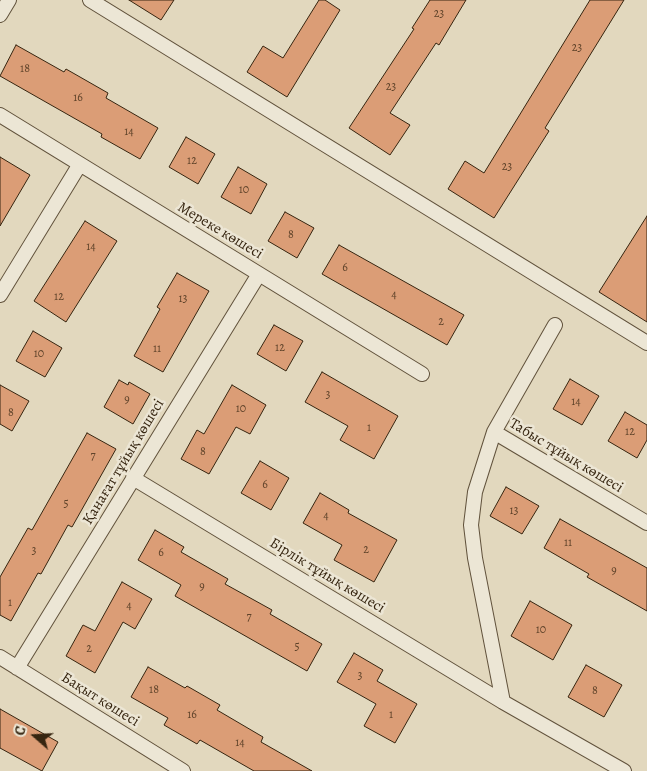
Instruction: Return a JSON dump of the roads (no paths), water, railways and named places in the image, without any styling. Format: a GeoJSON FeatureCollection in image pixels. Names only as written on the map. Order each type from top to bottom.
{"type":"FeatureCollection","features":[{"type":"Feature","properties":{"kind":"street"},"geometry":{"type":"LineString","coordinates":[[0,15],[9,0]]}},
{"type":"Feature","properties":{"kind":"street"},"geometry":{"type":"LineString","coordinates":[[90,0],[647,343]]}},
{"type":"Feature","properties":{"kind":"street","name":"Мереке көшесі"},"geometry":{"type":"LineString","coordinates":[[0,115],[422,374]]}},
{"type":"Feature","properties":{"kind":"street"},"geometry":{"type":"LineString","coordinates":[[0,295],[80,164]]}},
{"type":"Feature","properties":{"kind":"street","name":"Қанағат тұйық көшесі"},"geometry":{"type":"LineString","coordinates":[[17,668],[259,274]]}},
{"type":"Feature","properties":{"kind":"street"},"geometry":{"type":"LineString","coordinates":[[503,702],[475,558],[471,525],[475,492],[494,432],[556,325]]}},
{"type":"Feature","properties":{"kind":"street","name":"Табыс тұйық көшесі"},"geometry":{"type":"LineString","coordinates":[[494,432],[647,523]]}},
{"type":"Feature","properties":{"kind":"street","name":"Бірлік тұйық көшесі"},"geometry":{"type":"LineString","coordinates":[[133,478],[503,702],[624,771]]}},
{"type":"Feature","properties":{"kind":"street","name":"Бақыт көшесі"},"geometry":{"type":"LineString","coordinates":[[0,657],[183,771]]}}]}
